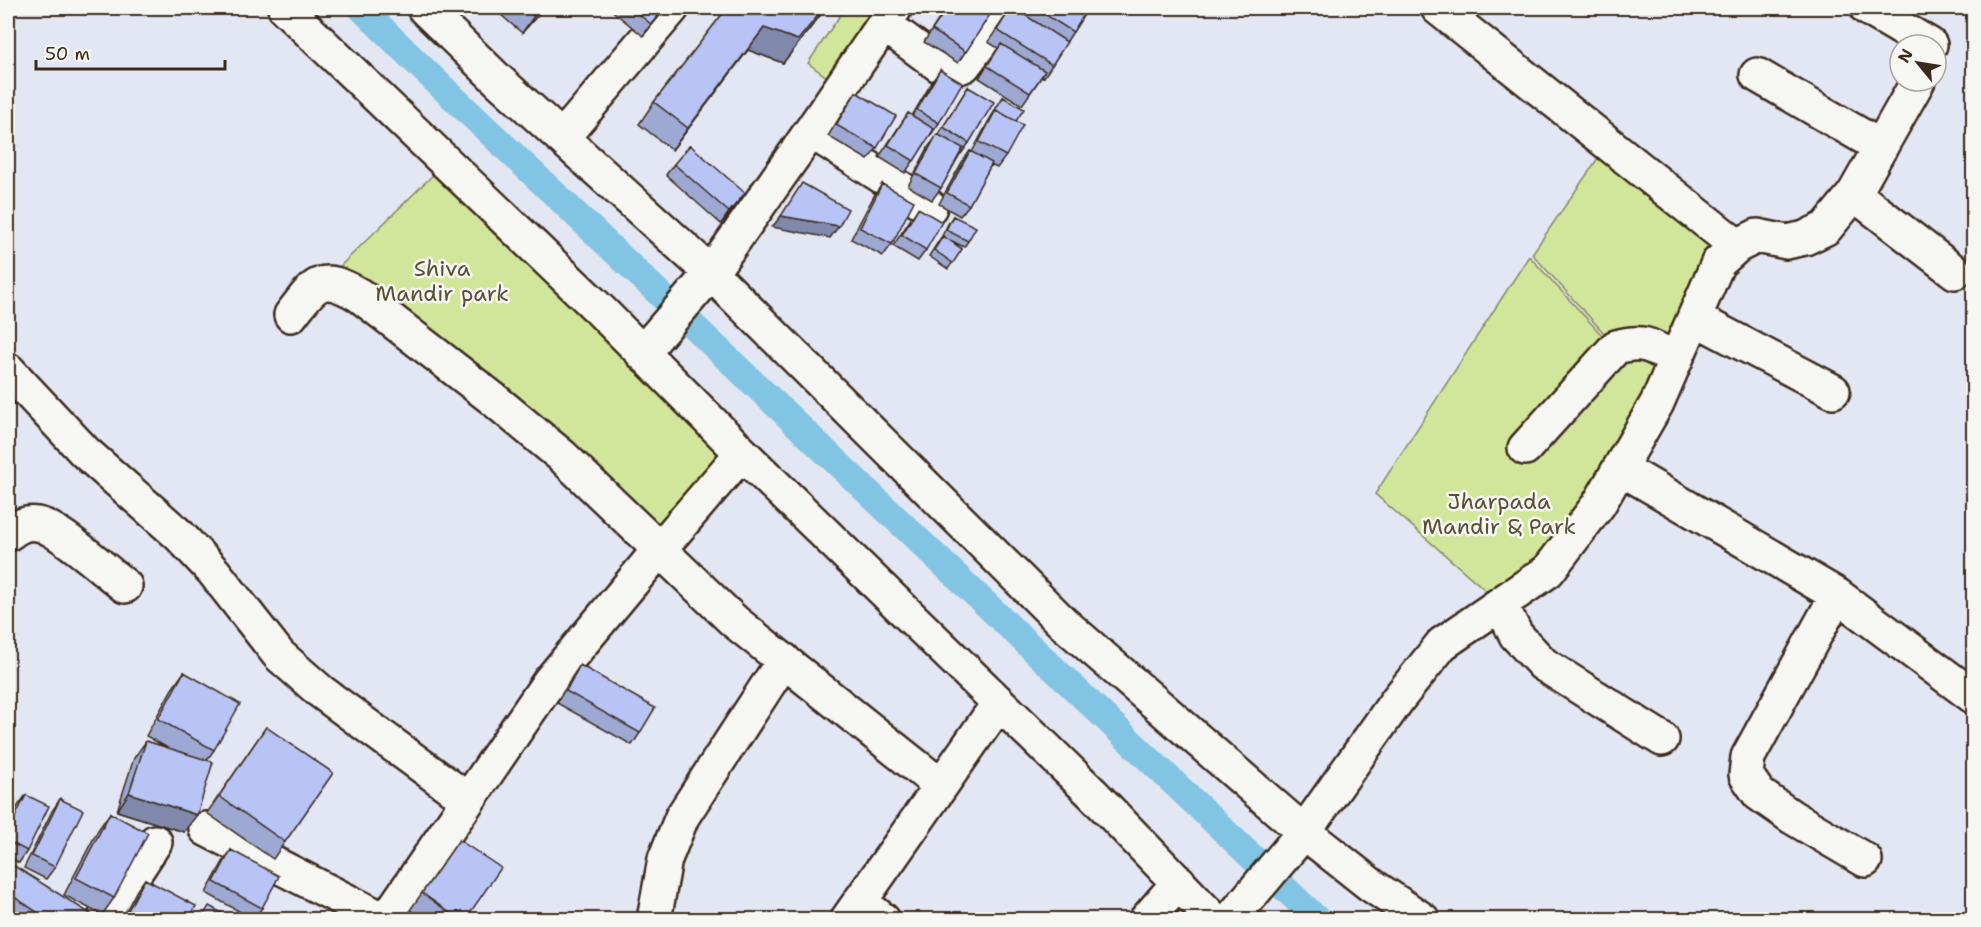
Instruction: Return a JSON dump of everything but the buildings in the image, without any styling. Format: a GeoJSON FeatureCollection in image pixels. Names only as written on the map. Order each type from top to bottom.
{"type":"FeatureCollection","features":[{"type":"Feature","properties":{"kind":"street"},"geometry":{"type":"LineString","coordinates":[[285,8],[643,352],[742,453],[1092,793],[1214,920]]}},
{"type":"Feature","properties":{"kind":"street"},"geometry":{"type":"LineString","coordinates":[[424,8],[498,80],[710,274],[1062,622],[1294,843],[1371,885],[1422,920]]}},
{"type":"Feature","properties":{"kind":"street"},"geometry":{"type":"LineString","coordinates":[[562,138],[672,8]]}},
{"type":"Feature","properties":{"kind":"street"},"geometry":{"type":"LineString","coordinates":[[643,352],[710,274],[889,16],[939,65],[956,69],[964,65],[1006,8]]}},
{"type":"Feature","properties":{"kind":"street"},"geometry":{"type":"LineString","coordinates":[[1438,8],[1737,246]]}},
{"type":"Feature","properties":{"kind":"street"},"geometry":{"type":"LineString","coordinates":[[1867,8],[1922,33]]}},
{"type":"Feature","properties":{"kind":"street"},"geometry":{"type":"LineString","coordinates":[[1757,75],[1881,147]]}},
{"type":"Feature","properties":{"kind":"street"},"geometry":{"type":"LineString","coordinates":[[1237,911],[1294,843],[1398,699],[1442,644],[1548,571],[1599,504],[1657,404],[1718,263],[1737,246],[1757,236],[1787,242],[1805,238],[1827,228],[1854,194],[1911,93]]}},
{"type":"Feature","properties":{"kind":"street"},"geometry":{"type":"LineString","coordinates":[[811,131],[930,207]]}},
{"type":"Feature","properties":{"kind":"street"},"geometry":{"type":"LineString","coordinates":[[1854,194],[1955,272]]}},
{"type":"Feature","properties":{"kind":"street"},"geometry":{"type":"LineString","coordinates":[[291,315],[310,290],[324,282],[340,284],[359,295],[492,398],[562,456],[735,621],[941,786]]}},
{"type":"Feature","properties":{"kind":"street"},"geometry":{"type":"LineString","coordinates":[[1694,318],[1833,391]]}},
{"type":"Feature","properties":{"kind":"street"},"geometry":{"type":"LineString","coordinates":[[1525,448],[1616,347],[1633,342],[1652,346],[1676,360]]}},
{"type":"Feature","properties":{"kind":"street"},"geometry":{"type":"LineString","coordinates":[[8,370],[85,452],[179,535],[214,572],[279,655],[320,691],[468,800]]}},
{"type":"Feature","properties":{"kind":"street"},"geometry":{"type":"LineString","coordinates":[[206,829],[385,920],[549,682],[742,453]]}},
{"type":"Feature","properties":{"kind":"street"},"geometry":{"type":"LineString","coordinates":[[1620,468],[1837,595],[1974,697]]}},
{"type":"Feature","properties":{"kind":"street"},"geometry":{"type":"LineString","coordinates":[[8,534],[21,524],[39,524],[56,533],[125,586]]}},
{"type":"Feature","properties":{"kind":"street"},"geometry":{"type":"LineString","coordinates":[[1837,595],[1748,757],[1746,775],[1759,794],[1792,817],[1865,860]]}},
{"type":"Feature","properties":{"kind":"street"},"geometry":{"type":"LineString","coordinates":[[1501,605],[1516,635],[1544,664],[1662,740]]}},
{"type":"Feature","properties":{"kind":"street"},"geometry":{"type":"LineString","coordinates":[[654,920],[665,859],[682,817],[784,660]]}},
{"type":"Feature","properties":{"kind":"street"},"geometry":{"type":"LineString","coordinates":[[864,913],[941,786],[999,703]]}},
{"type":"Feature","properties":{"kind":"street"},"geometry":{"type":"LineString","coordinates":[[104,920],[155,842]]}},
{"type":"Feature","properties":{"kind":"street"},"geometry":{"type":"LineString","coordinates":[[1146,920],[1179,882]]}},
{"type":"Feature","properties":{"kind":"green space"},"geometry":{"type":"Polygon","coordinates":[[[845,8],[882,8],[832,81],[808,63],[845,8]]]}},
{"type":"Feature","properties":{"kind":"green space"},"geometry":{"type":"Polygon","coordinates":[[[1607,145],[1734,246],[1674,357],[1613,343],[1532,254],[1607,145]]]}},
{"type":"Feature","properties":{"kind":"green space","name":"Shiva Mandir park"},"geometry":{"type":"Polygon","coordinates":[[[437,171],[733,458],[659,550],[324,282],[437,171]]]}},
{"type":"Feature","properties":{"kind":"green space","name":"Jharpada Mandir & Park"},"geometry":{"type":"Polygon","coordinates":[[[1529,256],[1611,345],[1618,350],[1670,362],[1545,568],[1498,601],[1375,494],[1529,256]]]}},
{"type":"Feature","properties":{"kind":"waterway"},"geometry":{"type":"LineString","coordinates":[[361,8],[1318,920]]}}]}
